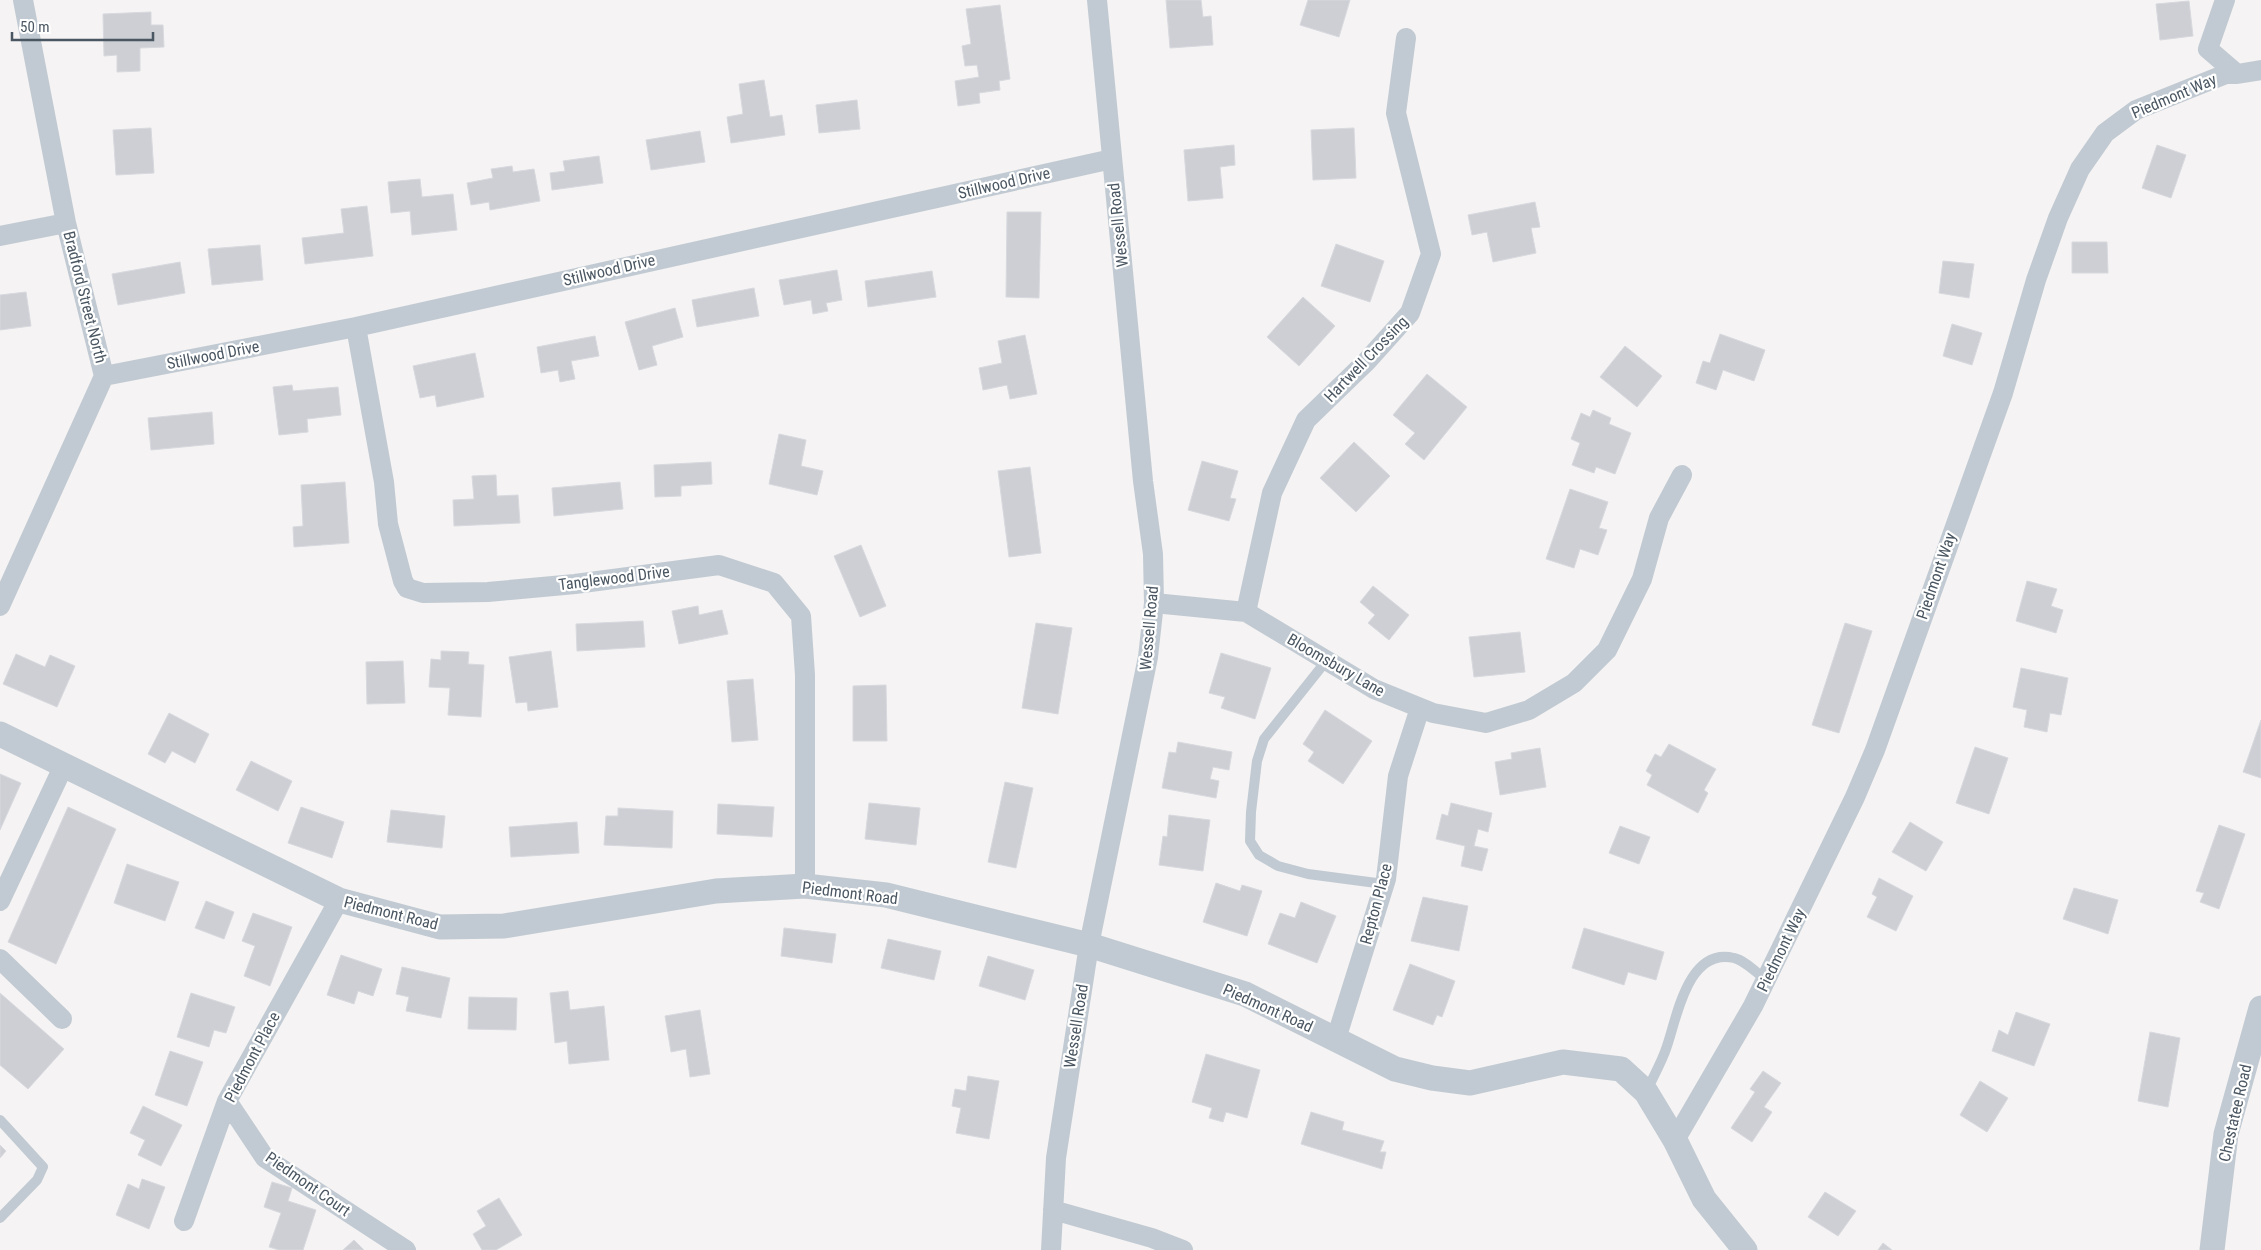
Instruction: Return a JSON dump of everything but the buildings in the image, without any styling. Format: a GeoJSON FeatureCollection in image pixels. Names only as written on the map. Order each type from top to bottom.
{"type":"FeatureCollection","features":[{"type":"Feature","properties":{"kind":"street","name":"Bradford Street North"},"geometry":{"type":"LineString","coordinates":[[0,606],[104,376],[66,223],[23,0]]}},
{"type":"Feature","properties":{"kind":"street","name":"Wessell Road"},"geometry":{"type":"LineString","coordinates":[[1051,1250],[1056,1158],[1089,945],[1148,657],[1154,603],[1153,554],[1143,481],[1097,0]]}},
{"type":"Feature","properties":{"kind":"street","name":"Piedmont Way"},"geometry":{"type":"LineString","coordinates":[[2225,0],[2208,49],[2237,74]]}},
{"type":"Feature","properties":{"kind":"street","name":"Hartwell Crossing"},"geometry":{"type":"LineString","coordinates":[[1246,612],[1272,493],[1306,420],[1367,361],[1410,313],[1431,254],[1396,113],[1406,38]]}},
{"type":"Feature","properties":{"kind":"street","name":"Piedmont Way"},"geometry":{"type":"LineString","coordinates":[[1675,1140],[1753,1006],[1856,797],[1875,750],[2003,393],[2036,280],[2055,227],[2080,169],[2106,133],[2136,110],[2226,74],[2261,70]]}},
{"type":"Feature","properties":{"kind":"street","name":"Stillwood Drive"},"geometry":{"type":"LineString","coordinates":[[104,376],[356,326],[1112,158]]}},
{"type":"Feature","properties":{"kind":"street"},"geometry":{"type":"LineString","coordinates":[[0,236],[66,223]]}},
{"type":"Feature","properties":{"kind":"street","name":"Tanglewood Drive"},"geometry":{"type":"LineString","coordinates":[[356,326],[384,482],[388,524],[402,581],[407,588],[423,593],[488,592],[575,584],[719,565],[774,583],[801,616],[805,674],[805,886]]}},
{"type":"Feature","properties":{"kind":"street","name":"Bloomsbury Lane"},"geometry":{"type":"LineString","coordinates":[[1154,603],[1246,612],[1374,689],[1433,713],[1486,723],[1529,710],[1574,683],[1607,650],[1642,579],[1659,518],[1682,475]]}},
{"type":"Feature","properties":{"kind":"street","name":"Repton Place"},"geometry":{"type":"LineString","coordinates":[[1336,1039],[1384,884],[1398,776],[1420,708]]}},
{"type":"Feature","properties":{"kind":"street","name":"Piedmont Road"},"geometry":{"type":"LineString","coordinates":[[0,734],[339,900],[440,927],[504,926],[716,891],[805,886],[886,895],[1089,945],[1245,994],[1395,1069],[1432,1078],[1470,1083],[1563,1062],[1621,1069],[1646,1092],[1675,1140],[1704,1200],[1745,1250]]}},
{"type":"Feature","properties":{"kind":"street"},"geometry":{"type":"LineString","coordinates":[[0,901],[64,765]]}},
{"type":"Feature","properties":{"kind":"street","name":"Piedmont Place"},"geometry":{"type":"LineString","coordinates":[[184,1221],[227,1101],[339,900]]}},
{"type":"Feature","properties":{"kind":"street"},"geometry":{"type":"LineString","coordinates":[[0,959],[62,1019]]}},
{"type":"Feature","properties":{"kind":"street","name":"Chestatee Road"},"geometry":{"type":"LineString","coordinates":[[2212,1250],[2226,1134],[2261,1008]]}},
{"type":"Feature","properties":{"kind":"street","name":"Piedmont Court"},"geometry":{"type":"LineString","coordinates":[[227,1101],[265,1158],[406,1250]]}},
{"type":"Feature","properties":{"kind":"street"},"geometry":{"type":"LineString","coordinates":[[1052,1210],[1152,1238],[1183,1250]]}},
{"type":"Feature","properties":{"kind":"lane"},"geometry":{"type":"LineString","coordinates":[[1327,660],[1264,739],[1257,761],[1251,812],[1250,841],[1259,856],[1278,866],[1308,874],[1384,884]]}},
{"type":"Feature","properties":{"kind":"lane"},"geometry":{"type":"LineString","coordinates":[[1646,1092],[1667,1048],[1683,993],[1698,970],[1716,958],[1735,958],[1766,980]]}},
{"type":"Feature","properties":{"kind":"lane"},"geometry":{"type":"LineString","coordinates":[[0,1120],[43,1167],[37,1180],[0,1218]]}}]}
